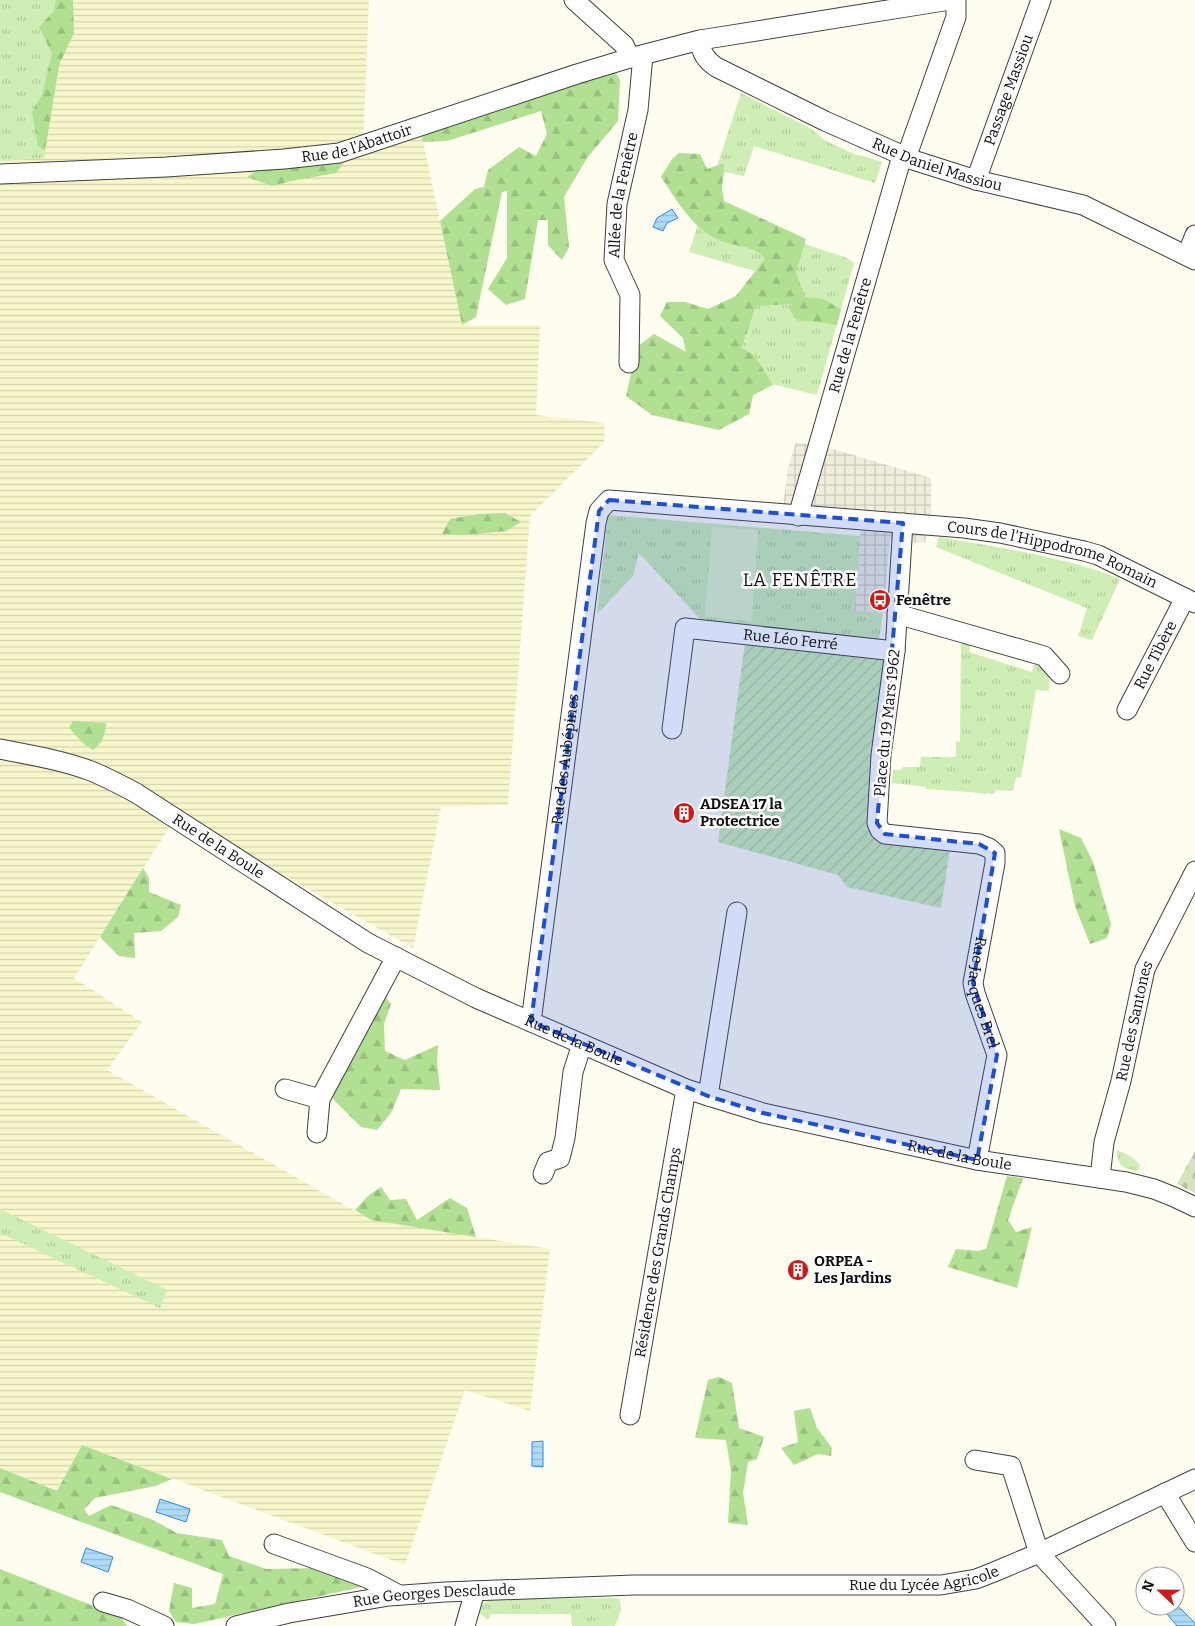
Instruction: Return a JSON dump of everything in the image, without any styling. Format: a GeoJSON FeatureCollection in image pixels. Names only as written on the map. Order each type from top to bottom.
{"type":"FeatureCollection","features":[{"type":"Feature","properties":{"kind":"street"},"geometry":{"type":"LineString","coordinates":[[574,0],[637,56]]}},
{"type":"Feature","properties":{"kind":"street","name":"Rue de l'Abattoir"},"geometry":{"type":"LineString","coordinates":[[0,174],[185,166],[284,159],[339,152],[637,56],[700,40],[903,4],[950,0]]}},
{"type":"Feature","properties":{"kind":"street","name":"Rue de la Fenêtre"},"geometry":{"type":"LineString","coordinates":[[798,516],[904,157],[956,17],[956,0]]}},
{"type":"Feature","properties":{"kind":"street","name":"Passage Massiou"},"geometry":{"type":"LineString","coordinates":[[976,180],[1041,0]]}},
{"type":"Feature","properties":{"kind":"street","name":"Rue Daniel Massiou"},"geometry":{"type":"LineString","coordinates":[[700,40],[700,48],[706,59],[716,67],[825,121],[904,157],[976,180],[1082,205],[1191,258]]}},
{"type":"Feature","properties":{"kind":"street","name":"Allée de la Fenêtre"},"geometry":{"type":"LineString","coordinates":[[628,363],[630,295],[614,260],[617,204],[638,110],[637,56]]}},
{"type":"Feature","properties":{"kind":"street"},"geometry":{"type":"LineString","coordinates":[[1191,258],[1195,235]]}},
{"type":"Feature","properties":{"kind":"street","name":"Cours de l'Hippodrome Romain"},"geometry":{"type":"LineString","coordinates":[[609,500],[903,523],[1000,533],[1098,555],[1190,600]]}},
{"type":"Feature","properties":{"kind":"street","name":"Rue des Aubépines"},"geometry":{"type":"LineString","coordinates":[[531,1022],[596,523],[599,510],[609,500]]}},
{"type":"Feature","properties":{"kind":"street","name":"Place du 19 Mars 1962"},"geometry":{"type":"LineString","coordinates":[[903,523],[895,651],[881,755],[876,823],[880,830],[894,836],[979,844],[995,853]]}},
{"type":"Feature","properties":{"kind":"street","name":"Rue Tibère"},"geometry":{"type":"LineString","coordinates":[[1127,710],[1190,600]]}},
{"type":"Feature","properties":{"kind":"street"},"geometry":{"type":"LineString","coordinates":[[897,614],[1044,656],[1060,674]]}},
{"type":"Feature","properties":{"kind":"street","name":"Rue Léo Ferré"},"geometry":{"type":"LineString","coordinates":[[672,729],[685,628],[895,651]]}},
{"type":"Feature","properties":{"kind":"street","name":"Rue de la Boule"},"geometry":{"type":"LineString","coordinates":[[0,749],[63,762],[91,771],[115,782],[136,793],[368,943],[476,998],[686,1089],[763,1113],[977,1160],[1100,1178],[1154,1189],[1195,1207]]}},
{"type":"Feature","properties":{"kind":"street","name":"Rue Jacques Brel"},"geometry":{"type":"LineString","coordinates":[[977,1160],[997,1055],[973,983],[995,864],[995,853]]}},
{"type":"Feature","properties":{"kind":"street","name":"Rue des Santones"},"geometry":{"type":"LineString","coordinates":[[1100,1178],[1104,1142],[1121,1081],[1145,969],[1195,871]]}},
{"type":"Feature","properties":{"kind":"street"},"geometry":{"type":"LineString","coordinates":[[708,1096],[737,912]]}},
{"type":"Feature","properties":{"kind":"street"},"geometry":{"type":"LineString","coordinates":[[318,1133],[320,1099],[396,957]]}},
{"type":"Feature","properties":{"kind":"street"},"geometry":{"type":"LineString","coordinates":[[543,1174],[548,1162],[560,1158],[565,1138],[574,1072],[582,1044]]}},
{"type":"Feature","properties":{"kind":"street"},"geometry":{"type":"LineString","coordinates":[[285,1089],[320,1099]]}},
{"type":"Feature","properties":{"kind":"street","name":"Résidence des Grands Champs"},"geometry":{"type":"LineString","coordinates":[[630,1415],[686,1089]]}},
{"type":"Feature","properties":{"kind":"street"},"geometry":{"type":"LineString","coordinates":[[975,1460],[1011,1466],[1040,1553],[1106,1626]]}},
{"type":"Feature","properties":{"kind":"street","name":"Rue du Lycée Agricole"},"geometry":{"type":"LineString","coordinates":[[634,1585],[941,1585],[976,1579],[1040,1553],[1195,1479]]}},
{"type":"Feature","properties":{"kind":"street"},"geometry":{"type":"LineString","coordinates":[[1165,1493],[1195,1542]]}},
{"type":"Feature","properties":{"kind":"street"},"geometry":{"type":"LineString","coordinates":[[274,1544],[366,1578],[400,1595]]}},
{"type":"Feature","properties":{"kind":"street","name":"Rue Georges Desclaude"},"geometry":{"type":"LineString","coordinates":[[236,1626],[289,1613],[400,1595],[475,1590],[634,1585]]}},
{"type":"Feature","properties":{"kind":"street"},"geometry":{"type":"LineString","coordinates":[[465,1626],[475,1590]]}},
{"type":"Feature","properties":{"kind":"street"},"geometry":{"type":"LineString","coordinates":[[103,1602],[164,1626]]}},
{"type":"Feature","properties":{"kind":"highlighted area"},"geometry":{"type":"Polygon","coordinates":[[[609,500],[903,523],[877,823],[885,834],[979,844],[995,853],[973,983],[997,1055],[977,1160],[763,1113],[708,1096],[531,1022],[599,511],[609,500]]]}},
{"type":"Feature","properties":{"kind":"green space"},"geometry":{"type":"Polygon","coordinates":[[[0,0],[369,0],[363,145],[420,127],[462,325],[540,325],[536,415],[605,423],[604,442],[530,516],[508,805],[441,807],[413,948],[177,815],[74,978],[142,1022],[107,1070],[371,1220],[550,1249],[530,1411],[465,1390],[405,1565],[82,1445],[57,1491],[0,1468],[0,0]]]}},
{"type":"Feature","properties":{"kind":"green space"},"geometry":{"type":"Polygon","coordinates":[[[0,0],[70,0],[44,158],[0,161],[0,0]]]}},
{"type":"Feature","properties":{"kind":"green space"},"geometry":{"type":"Polygon","coordinates":[[[56,0],[73,0],[74,33],[59,65],[45,151],[38,146],[32,112],[42,95],[52,53],[39,27],[54,11],[56,0]]]}},
{"type":"Feature","properties":{"kind":"green space"},"geometry":{"type":"Polygon","coordinates":[[[614,69],[620,80],[618,121],[587,158],[564,197],[569,247],[562,260],[548,245],[548,220],[538,220],[525,299],[506,305],[488,289],[507,258],[507,191],[502,192],[476,317],[462,325],[440,221],[475,189],[484,187],[488,170],[519,147],[536,156],[547,134],[541,111],[447,141],[423,142],[420,127],[614,69]]]}},
{"type":"Feature","properties":{"kind":"green space"},"geometry":{"type":"Polygon","coordinates":[[[741,93],[810,128],[826,141],[854,154],[882,162],[875,183],[754,146],[744,176],[725,172],[711,213],[847,258],[854,263],[817,395],[734,375],[766,274],[689,252],[741,93]]]}},
{"type":"Feature","properties":{"kind":"green space"},"geometry":{"type":"Polygon","coordinates":[[[679,153],[700,154],[707,169],[724,163],[722,189],[724,201],[806,239],[796,272],[805,297],[823,299],[841,309],[837,325],[795,319],[790,310],[791,304],[756,306],[742,348],[754,355],[773,385],[753,395],[749,414],[719,430],[652,415],[626,396],[637,347],[654,334],[686,352],[683,338],[660,316],[667,302],[685,302],[708,309],[736,296],[765,259],[756,251],[719,240],[709,235],[686,213],[661,177],[672,159],[679,153]]]}},
{"type":"Feature","properties":{"kind":"green space"},"geometry":{"type":"Polygon","coordinates":[[[331,160],[343,164],[336,173],[272,186],[247,177],[257,171],[281,169],[331,160]]]}},
{"type":"Feature","properties":{"kind":"green space"},"geometry":{"type":"Polygon","coordinates":[[[505,513],[521,522],[506,531],[467,535],[442,534],[450,519],[479,514],[505,513]]]}},
{"type":"Feature","properties":{"kind":"green space"},"geometry":{"type":"Polygon","coordinates":[[[608,515],[861,536],[854,610],[883,613],[879,639],[701,620],[639,553],[633,576],[597,614],[608,515]]]}},
{"type":"Feature","properties":{"kind":"green space"},"geometry":{"type":"Polygon","coordinates":[[[712,527],[758,530],[752,621],[705,617],[712,527]]]}},
{"type":"Feature","properties":{"kind":"green space"},"geometry":{"type":"Polygon","coordinates":[[[939,537],[1008,549],[1076,564],[1120,579],[1092,640],[1078,636],[1087,608],[936,547],[939,537]]]}},
{"type":"Feature","properties":{"kind":"green space"},"geometry":{"type":"Polygon","coordinates":[[[746,635],[895,651],[880,830],[951,842],[941,908],[847,887],[838,875],[718,842],[746,635]]]}},
{"type":"Feature","properties":{"kind":"green space"},"geometry":{"type":"Polygon","coordinates":[[[961,637],[971,640],[969,652],[1032,672],[1036,659],[1049,673],[1049,691],[1036,690],[1021,778],[1016,777],[1013,791],[996,790],[994,794],[926,789],[926,787],[892,783],[893,770],[901,770],[903,767],[920,767],[921,757],[956,757],[956,741],[960,742],[961,637]]]}},
{"type":"Feature","properties":{"kind":"green space"},"geometry":{"type":"Polygon","coordinates":[[[73,721],[106,723],[103,738],[93,750],[84,744],[69,728],[73,721]]]}},
{"type":"Feature","properties":{"kind":"green space"},"geometry":{"type":"Polygon","coordinates":[[[1059,829],[1081,838],[1093,862],[1111,924],[1107,938],[1090,944],[1075,906],[1059,829]]]}},
{"type":"Feature","properties":{"kind":"green space"},"geometry":{"type":"Polygon","coordinates":[[[143,868],[149,878],[149,892],[181,905],[178,917],[161,931],[134,933],[135,958],[119,956],[100,937],[143,868]]]}},
{"type":"Feature","properties":{"kind":"green space"},"geometry":{"type":"Polygon","coordinates":[[[384,995],[391,1004],[384,1024],[385,1051],[405,1060],[438,1045],[437,1062],[440,1090],[401,1089],[391,1113],[377,1130],[361,1127],[330,1096],[384,995]]]}},
{"type":"Feature","properties":{"kind":"green space"},"geometry":{"type":"Polygon","coordinates":[[[1116,1150],[1123,1152],[1137,1162],[1140,1165],[1138,1171],[1122,1166],[1118,1160],[1116,1150]]]}},
{"type":"Feature","properties":{"kind":"green space"},"geometry":{"type":"Polygon","coordinates":[[[1195,1151],[1195,1193],[1177,1184],[1195,1151]]]}},
{"type":"Feature","properties":{"kind":"green space"},"geometry":{"type":"Polygon","coordinates":[[[1007,1176],[1023,1178],[1008,1220],[1016,1232],[1032,1227],[1017,1288],[948,1267],[956,1249],[978,1251],[986,1249],[1007,1176]]]}},
{"type":"Feature","properties":{"kind":"green space"},"geometry":{"type":"Polygon","coordinates":[[[381,1187],[390,1200],[406,1199],[417,1220],[450,1198],[467,1208],[476,1237],[371,1220],[355,1210],[369,1195],[381,1187]]]}},
{"type":"Feature","properties":{"kind":"green space"},"geometry":{"type":"Polygon","coordinates":[[[0,1209],[167,1290],[160,1308],[0,1233],[0,1209]]]}},
{"type":"Feature","properties":{"kind":"green space"},"geometry":{"type":"Polygon","coordinates":[[[719,1377],[732,1383],[739,1428],[764,1437],[757,1459],[748,1462],[743,1493],[748,1525],[728,1523],[731,1471],[726,1440],[695,1438],[708,1380],[719,1377]]]}},
{"type":"Feature","properties":{"kind":"green space"},"geometry":{"type":"Polygon","coordinates":[[[810,1408],[817,1428],[832,1448],[831,1456],[818,1454],[794,1465],[781,1448],[798,1442],[794,1411],[810,1408]]]}},
{"type":"Feature","properties":{"kind":"green space"},"geometry":{"type":"Polygon","coordinates":[[[82,1445],[172,1479],[155,1486],[95,1498],[84,1509],[89,1516],[111,1505],[151,1519],[177,1533],[222,1540],[229,1556],[266,1569],[317,1568],[366,1586],[194,1624],[176,1622],[169,1611],[174,1583],[192,1588],[192,1608],[215,1604],[223,1574],[0,1492],[0,1468],[57,1491],[82,1445]]]}},
{"type":"Feature","properties":{"kind":"green space"},"geometry":{"type":"Polygon","coordinates":[[[0,1569],[121,1617],[127,1626],[0,1626],[0,1569]]]}},
{"type":"Feature","properties":{"kind":"green space"},"geometry":{"type":"Polygon","coordinates":[[[491,1599],[620,1599],[621,1610],[615,1626],[572,1626],[571,1614],[491,1614],[488,1620],[478,1612],[483,1604],[491,1599]]]}},
{"type":"Feature","properties":{"kind":"shaded area"},"geometry":{"type":"Polygon","coordinates":[[[796,442],[833,449],[931,478],[931,512],[925,543],[902,542],[890,539],[883,613],[854,611],[861,526],[782,515],[788,468],[796,442]]]}},
{"type":"Feature","properties":{"kind":"water"},"geometry":{"type":"Polygon","coordinates":[[[672,209],[678,218],[667,223],[663,231],[653,227],[657,218],[672,209]]]}},
{"type":"Feature","properties":{"kind":"water"},"geometry":{"type":"Polygon","coordinates":[[[543,1441],[543,1467],[532,1466],[532,1442],[543,1441]]]}},
{"type":"Feature","properties":{"kind":"water"},"geometry":{"type":"Polygon","coordinates":[[[160,1499],[190,1509],[186,1522],[156,1512],[160,1499]]]}},
{"type":"Feature","properties":{"kind":"water"},"geometry":{"type":"Polygon","coordinates":[[[86,1548],[113,1557],[108,1572],[81,1562],[86,1548]]]}},
{"type":"Feature","properties":{"kind":"water"},"geometry":{"type":"Polygon","coordinates":[[[1185,1613],[1195,1623],[1195,1626],[1177,1626],[1169,1616],[1185,1616],[1185,1613]]]}},
{"type":"Feature","properties":{"kind":"place","name":"Fenêtre"},"geometry":{"type":"Point","coordinates":[880,600]}},
{"type":"Feature","properties":{"kind":"place","name":"ADSEA 17 la Protectrice"},"geometry":{"type":"Point","coordinates":[684,813]}},
{"type":"Feature","properties":{"kind":"place","name":"ORPEA - Les Jardins"},"geometry":{"type":"Point","coordinates":[798,1270]}},
{"type":"Feature","properties":{"kind":"district","name":"LA FENÊTRE"},"geometry":{"type":"Point","coordinates":[800,580]}}]}
